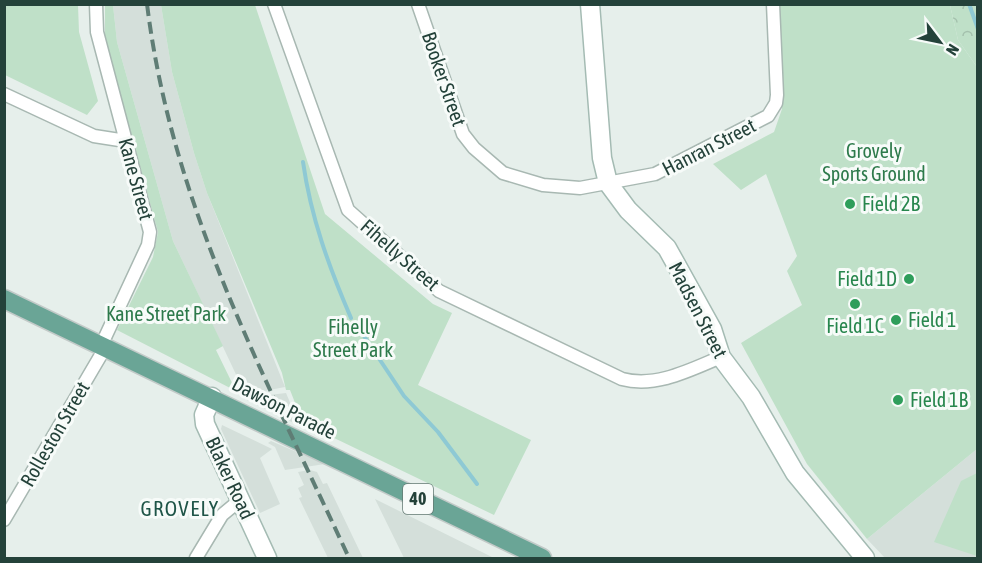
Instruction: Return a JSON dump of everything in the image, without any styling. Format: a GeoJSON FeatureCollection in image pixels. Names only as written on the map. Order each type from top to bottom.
{"type":"FeatureCollection","features":[{"type":"Feature","properties":{"kind":"main road","name":"Dawson Parade"},"geometry":{"type":"LineString","coordinates":[[4,299],[212,397],[542,558]]}},
{"type":"Feature","properties":{"kind":"street","name":"Kane Street"},"geometry":{"type":"LineString","coordinates":[[96,4],[97,32],[150,232],[148,245],[103,347]]}},
{"type":"Feature","properties":{"kind":"street","name":"Fihelly Street"},"geometry":{"type":"LineString","coordinates":[[274,4],[348,210],[439,291],[635,383],[669,378],[721,357]]}},
{"type":"Feature","properties":{"kind":"street","name":"Booker Street"},"geometry":{"type":"LineString","coordinates":[[418,4],[463,134],[474,148],[503,173],[534,183],[580,188],[608,183]]}},
{"type":"Feature","properties":{"kind":"street","name":"Madsen Street"},"geometry":{"type":"LineString","coordinates":[[591,4],[602,158],[608,183],[628,210],[667,248],[712,329],[721,357],[751,397],[795,473],[865,558]]}},
{"type":"Feature","properties":{"kind":"street","name":"Hanran Street"},"geometry":{"type":"LineString","coordinates":[[608,183],[669,169],[768,116],[776,103],[777,95],[773,4]]}},
{"type":"Feature","properties":{"kind":"street"},"geometry":{"type":"LineString","coordinates":[[4,94],[94,136],[126,141]]}},
{"type":"Feature","properties":{"kind":"street","name":"Rolleston Street"},"geometry":{"type":"LineString","coordinates":[[4,520],[103,347]]}},
{"type":"Feature","properties":{"kind":"street","name":"Blaker Road"},"geometry":{"type":"LineString","coordinates":[[212,397],[204,415],[205,424],[267,558]]}},
{"type":"Feature","properties":{"kind":"street"},"geometry":{"type":"LineString","coordinates":[[196,558],[222,515],[240,500]]}},
{"type":"Feature","properties":{"kind":"shaded area"},"geometry":{"type":"Polygon","coordinates":[[[113,5],[161,5],[172,72],[194,153],[207,193],[285,387],[259,392],[248,391],[241,385],[173,241],[117,42],[113,5]]]}},
{"type":"Feature","properties":{"kind":"shaded area"},"geometry":{"type":"Polygon","coordinates":[[[286,393],[300,426],[243,398],[286,393]]]}},
{"type":"Feature","properties":{"kind":"shaded area"},"geometry":{"type":"Polygon","coordinates":[[[222,425],[272,449],[260,458],[280,504],[260,513],[221,429],[222,425]]]}},
{"type":"Feature","properties":{"kind":"shaded area"},"geometry":{"type":"Polygon","coordinates":[[[271,441],[325,464],[285,470],[275,447],[268,443],[271,441]]]}},
{"type":"Feature","properties":{"kind":"shaded area"},"geometry":{"type":"Polygon","coordinates":[[[977,449],[977,558],[885,558],[867,539],[977,449]]]}},
{"type":"Feature","properties":{"kind":"shaded area"},"geometry":{"type":"Polygon","coordinates":[[[310,470],[317,472],[323,484],[327,483],[363,558],[328,558],[299,498],[302,497],[298,488],[304,485],[298,472],[310,470]]]}},
{"type":"Feature","properties":{"kind":"shaded area"},"geometry":{"type":"Polygon","coordinates":[[[375,499],[494,558],[404,558],[375,499]]]}},
{"type":"Feature","properties":{"kind":"green space"},"geometry":{"type":"Polygon","coordinates":[[[4,5],[78,5],[79,32],[98,101],[87,115],[5,75],[4,5]]]}},
{"type":"Feature","properties":{"kind":"green space","name":"Kane Street Park"},"geometry":{"type":"Polygon","coordinates":[[[105,5],[113,5],[117,42],[173,241],[223,346],[216,350],[236,391],[117,330],[153,257],[158,232],[105,38],[105,5]]]}},
{"type":"Feature","properties":{"kind":"green space","name":"Fihelly Street Park"},"geometry":{"type":"Polygon","coordinates":[[[161,5],[255,5],[325,214],[433,304],[452,313],[418,385],[531,440],[494,515],[303,423],[290,390],[286,390],[282,373],[207,193],[172,72],[161,5]]]}},
{"type":"Feature","properties":{"kind":"green space","name":"Grovely Sports Ground"},"geometry":{"type":"Polygon","coordinates":[[[780,5],[950,5],[958,40],[977,67],[977,449],[867,539],[807,464],[741,343],[802,305],[787,271],[797,256],[766,174],[741,190],[713,164],[774,132],[782,109],[780,5]]]}},
{"type":"Feature","properties":{"kind":"green space"},"geometry":{"type":"Polygon","coordinates":[[[950,5],[977,5],[977,67],[958,40],[950,5]]]}},
{"type":"Feature","properties":{"kind":"green space"},"geometry":{"type":"Polygon","coordinates":[[[977,473],[977,556],[934,542],[961,481],[977,473]]]}},
{"type":"Feature","properties":{"kind":"waterway"},"geometry":{"type":"LineString","coordinates":[[969,4],[978,29]]}},
{"type":"Feature","properties":{"kind":"waterway"},"geometry":{"type":"LineString","coordinates":[[303,162],[306,183],[322,242],[351,318]]}},
{"type":"Feature","properties":{"kind":"waterway"},"geometry":{"type":"LineString","coordinates":[[358,327],[404,396],[438,432],[477,484]]}},
{"type":"Feature","properties":{"kind":"railway"},"geometry":{"type":"LineString","coordinates":[[147,4],[159,79],[177,151],[200,221],[255,356],[349,558]]}},
{"type":"Feature","properties":{"kind":"place","name":"Field 2B"},"geometry":{"type":"Point","coordinates":[850,204]}},
{"type":"Feature","properties":{"kind":"place","name":"Field 1D"},"geometry":{"type":"Point","coordinates":[909,279]}},
{"type":"Feature","properties":{"kind":"place","name":"Field 1C"},"geometry":{"type":"Point","coordinates":[855,304]}},
{"type":"Feature","properties":{"kind":"place","name":"Field 1"},"geometry":{"type":"Point","coordinates":[896,320]}},
{"type":"Feature","properties":{"kind":"place","name":"Field 1B"},"geometry":{"type":"Point","coordinates":[898,400]}},
{"type":"Feature","properties":{"kind":"district","name":"GROVELY"},"geometry":{"type":"Point","coordinates":[180,509]}}]}
